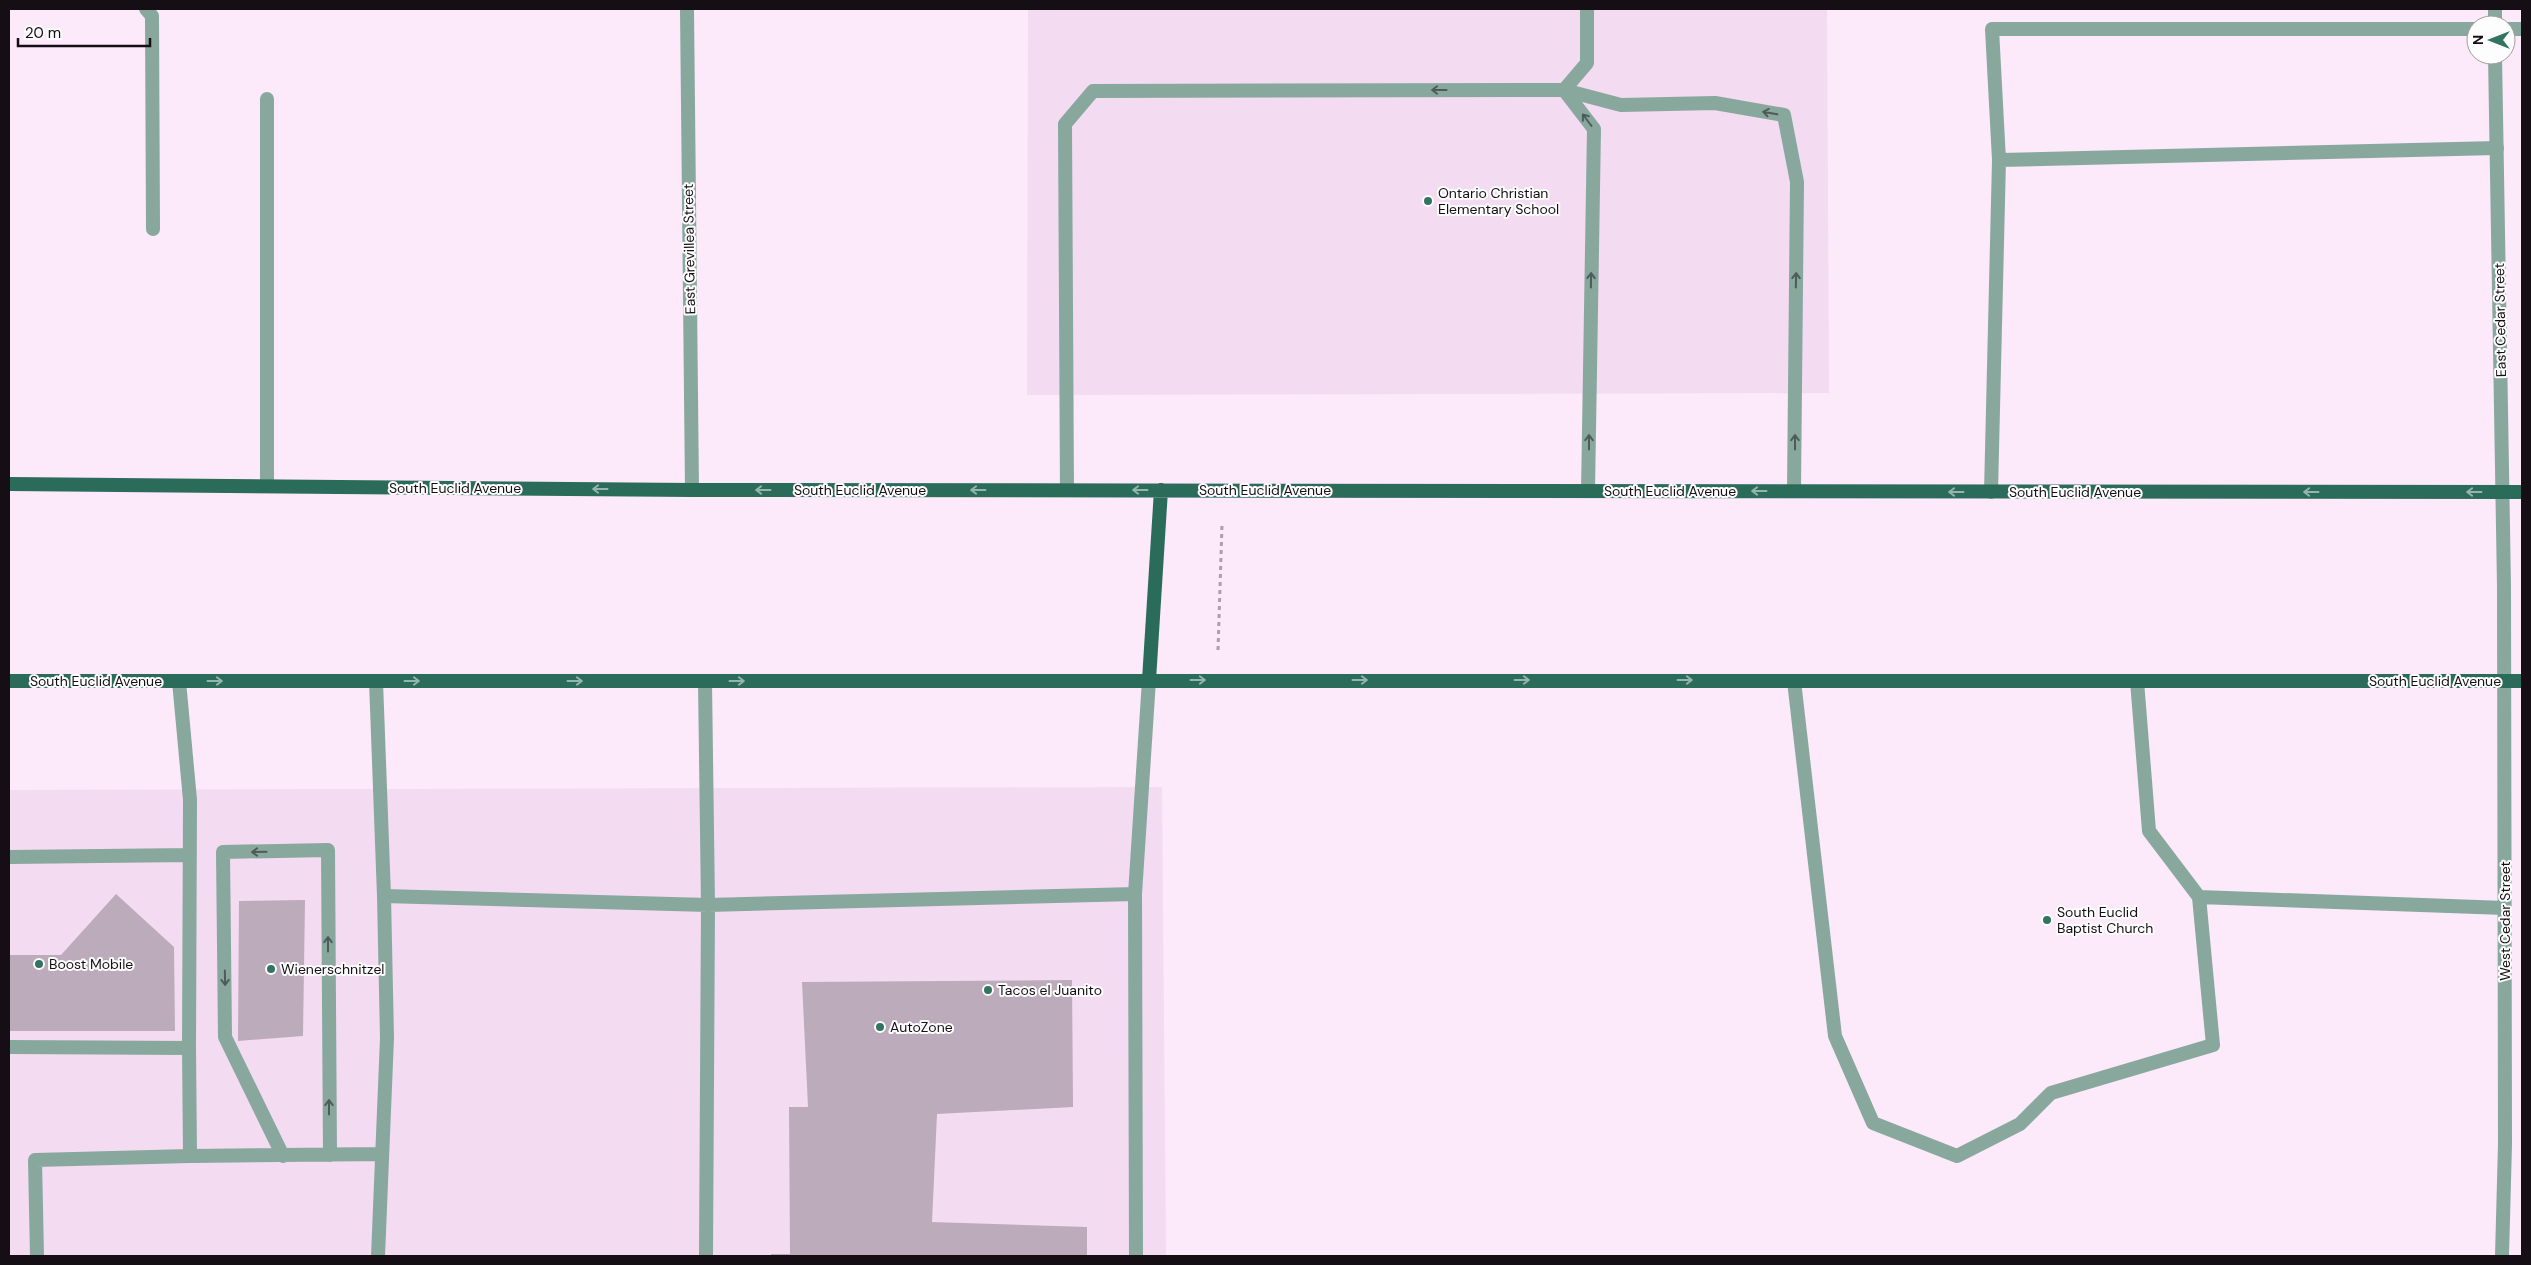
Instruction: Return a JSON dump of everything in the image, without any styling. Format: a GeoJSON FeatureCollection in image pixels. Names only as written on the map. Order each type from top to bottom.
{"type":"FeatureCollection","features":[{"type":"Feature","properties":{"kind":"main road","name":"South Euclid Avenue"},"geometry":{"type":"LineString","coordinates":[[9,484],[692,490],[2522,492]]}},
{"type":"Feature","properties":{"kind":"main road"},"geometry":{"type":"LineString","coordinates":[[1149,680],[1161,490]]}},
{"type":"Feature","properties":{"kind":"main road","name":"South Euclid Avenue"},"geometry":{"type":"LineString","coordinates":[[9,681],[2522,681]]}},
{"type":"Feature","properties":{"kind":"street"},"geometry":{"type":"LineString","coordinates":[[146,9],[152,16],[153,229]]}},
{"type":"Feature","properties":{"kind":"street","name":"East Grevillea Street"},"geometry":{"type":"LineString","coordinates":[[687,9],[692,490]]}},
{"type":"Feature","properties":{"kind":"street"},"geometry":{"type":"LineString","coordinates":[[1564,90],[1587,63],[1587,9]]}},
{"type":"Feature","properties":{"kind":"street"},"geometry":{"type":"LineString","coordinates":[[1991,492],[1999,160],[1992,29],[2466,29]]}},
{"type":"Feature","properties":{"kind":"street","name":"East Cedar Street"},"geometry":{"type":"LineString","coordinates":[[2495,65],[2504,586]]}},
{"type":"Feature","properties":{"kind":"street"},"geometry":{"type":"LineString","coordinates":[[1564,90],[1594,129],[1588,491]]}},
{"type":"Feature","properties":{"kind":"street"},"geometry":{"type":"LineString","coordinates":[[1067,490],[1065,124],[1093,92],[1564,90],[1621,106],[1715,103],[1784,115],[1797,182],[1794,491]]}},
{"type":"Feature","properties":{"kind":"street"},"geometry":{"type":"LineString","coordinates":[[267,99],[267,486]]}},
{"type":"Feature","properties":{"kind":"street"},"geometry":{"type":"LineString","coordinates":[[1999,160],[2497,148]]}},
{"type":"Feature","properties":{"kind":"street","name":"West Cedar Street"},"geometry":{"type":"LineString","coordinates":[[2502,1256],[2505,1144],[2504,586]]}},
{"type":"Feature","properties":{"kind":"street"},"geometry":{"type":"LineString","coordinates":[[1136,1256],[1135,894],[1149,680]]}},
{"type":"Feature","properties":{"kind":"street"},"geometry":{"type":"LineString","coordinates":[[179,681],[190,800],[190,1156]]}},
{"type":"Feature","properties":{"kind":"street"},"geometry":{"type":"LineString","coordinates":[[376,681],[387,1038],[378,1256]]}},
{"type":"Feature","properties":{"kind":"street"},"geometry":{"type":"LineString","coordinates":[[705,681],[708,905],[706,1256]]}},
{"type":"Feature","properties":{"kind":"street"},"geometry":{"type":"LineString","coordinates":[[1794,681],[1835,1036],[1873,1123],[1957,1156],[2020,1124],[2051,1093],[2213,1045],[2199,897],[2149,831],[2137,681]]}},
{"type":"Feature","properties":{"kind":"street"},"geometry":{"type":"LineString","coordinates":[[283,1156],[226,1037],[222,852],[328,850],[330,1155]]}},
{"type":"Feature","properties":{"kind":"street"},"geometry":{"type":"LineString","coordinates":[[9,857],[190,855]]}},
{"type":"Feature","properties":{"kind":"street"},"geometry":{"type":"LineString","coordinates":[[384,896],[708,905],[1135,894]]}},
{"type":"Feature","properties":{"kind":"street"},"geometry":{"type":"LineString","coordinates":[[2199,897],[2505,908]]}},
{"type":"Feature","properties":{"kind":"street"},"geometry":{"type":"LineString","coordinates":[[9,1047],[189,1048]]}},
{"type":"Feature","properties":{"kind":"street"},"geometry":{"type":"LineString","coordinates":[[37,1256],[35,1160],[382,1154]]}},
{"type":"Feature","properties":{"kind":"path"},"geometry":{"type":"LineString","coordinates":[[1218,656],[1222,525]]}},
{"type":"Feature","properties":{"kind":"shaded area","name":"Ontario Christian Elementary School"},"geometry":{"type":"Polygon","coordinates":[[[1028,9],[1827,9],[1829,393],[1027,395],[1028,9]]]}},
{"type":"Feature","properties":{"kind":"shaded area"},"geometry":{"type":"Polygon","coordinates":[[[1162,787],[1166,1256],[9,1256],[9,790],[1162,787]]]}},
{"type":"Feature","properties":{"kind":"building"},"geometry":{"type":"Polygon","coordinates":[[[116,894],[174,947],[175,1031],[9,1031],[9,955],[61,955],[116,894]]]}},
{"type":"Feature","properties":{"kind":"building","name":"Wienerschnitzel"},"geometry":{"type":"Polygon","coordinates":[[[305,900],[303,1036],[238,1041],[239,901],[305,900]]]}},
{"type":"Feature","properties":{"kind":"building"},"geometry":{"type":"Polygon","coordinates":[[[1072,980],[1073,1107],[937,1114],[932,1222],[1087,1227],[1087,1256],[771,1256],[771,1254],[790,1254],[789,1107],[808,1107],[802,982],[1072,980]]]}},
{"type":"Feature","properties":{"kind":"place","name":"Ontario Christian Elementary School"},"geometry":{"type":"Point","coordinates":[1428,201]}},
{"type":"Feature","properties":{"kind":"place","name":"South Euclid Baptist Church"},"geometry":{"type":"Point","coordinates":[2047,920]}},
{"type":"Feature","properties":{"kind":"place","name":"Boost Mobile"},"geometry":{"type":"Point","coordinates":[39,964]}},
{"type":"Feature","properties":{"kind":"place","name":"Wienerschnitzel"},"geometry":{"type":"Point","coordinates":[271,969]}},
{"type":"Feature","properties":{"kind":"place","name":"Tacos el Juanito"},"geometry":{"type":"Point","coordinates":[988,990]}},
{"type":"Feature","properties":{"kind":"place","name":"AutoZone"},"geometry":{"type":"Point","coordinates":[880,1027]}}]}
